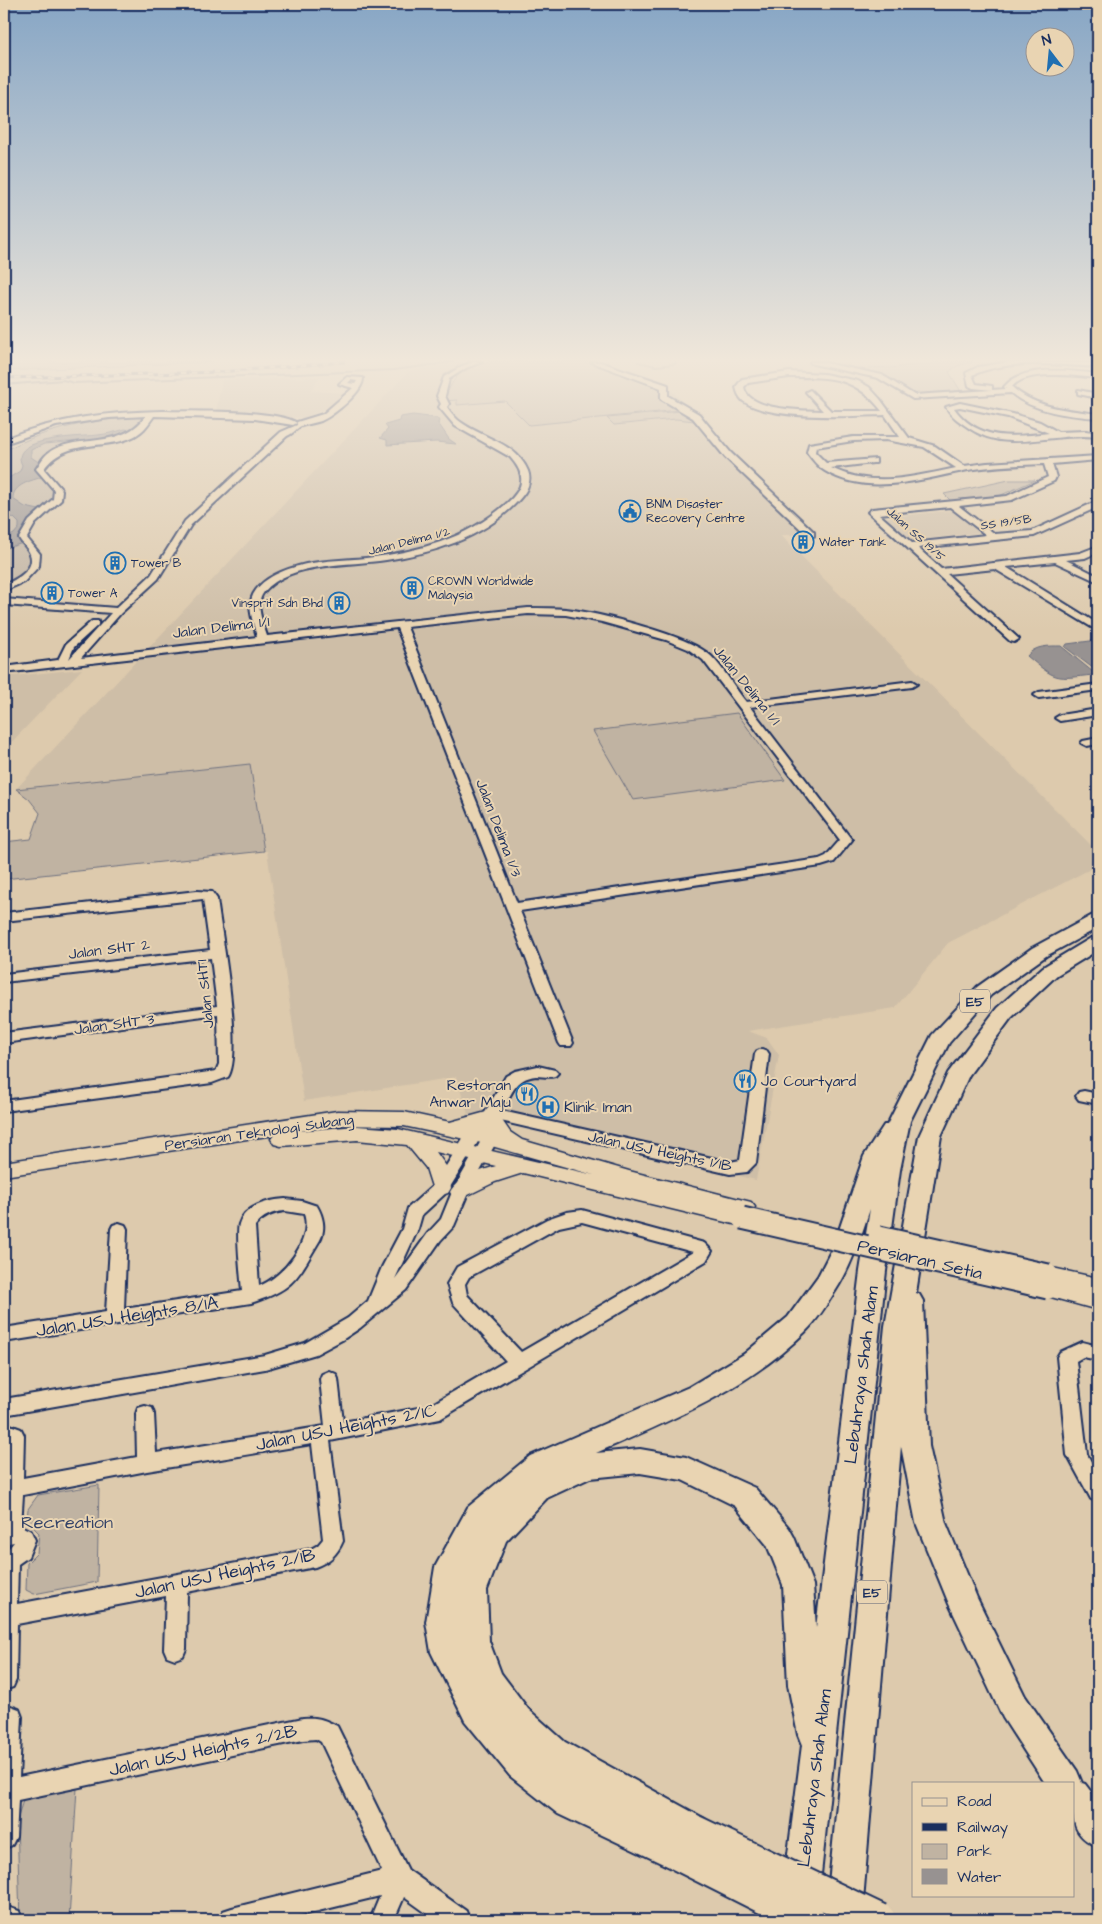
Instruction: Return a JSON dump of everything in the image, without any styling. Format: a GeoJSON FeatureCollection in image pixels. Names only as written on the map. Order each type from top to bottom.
{"type":"FeatureCollection","features":[{"type":"Feature","properties":{"kind":"highway","name":"Lebuhraya Shah Alam"},"geometry":{"type":"LineString","coordinates":[[798,1920],[873,1271],[888,1170],[899,1121],[940,1040],[984,990],[1039,952],[1098,920]]}},
{"type":"Feature","properties":{"kind":"highway","name":"Lebuhraya Shah Alam"},"geometry":{"type":"LineString","coordinates":[[843,1920],[882,1481],[898,1326],[930,1136],[959,1074],[1004,1013],[1050,971],[1098,942]]}},
{"type":"Feature","properties":{"kind":"highway"},"geometry":{"type":"LineString","coordinates":[[879,1920],[686,1843],[570,1802],[522,1764],[476,1710],[447,1652],[442,1622],[450,1567],[478,1516],[540,1465],[700,1395],[753,1362],[796,1324],[828,1282],[846,1245],[876,1156],[899,1121]]}},
{"type":"Feature","properties":{"kind":"highway"},"geometry":{"type":"LineString","coordinates":[[908,1264],[915,1446],[931,1523],[964,1604],[1014,1707],[1063,1782]]}},
{"type":"Feature","properties":{"kind":"highway"},"geometry":{"type":"LineString","coordinates":[[809,1920],[686,1843],[553,1754],[516,1720],[488,1683],[473,1641],[472,1590],[494,1533],[537,1489],[587,1466],[640,1461],[686,1469],[745,1497],[779,1537],[798,1585],[804,1685],[817,1754]]}},
{"type":"Feature","properties":{"kind":"highway"},"geometry":{"type":"LineString","coordinates":[[1074,1797],[1098,1828]]}},
{"type":"Feature","properties":{"kind":"main road","name":"Persiaran Teknologi Subang"},"geometry":{"type":"LineString","coordinates":[[4,1168],[337,1118],[404,1119],[482,1134],[521,1157],[743,1212]]}},
{"type":"Feature","properties":{"kind":"main road","name":"Persiaran Teknologi Subang"},"geometry":{"type":"LineString","coordinates":[[4,1179],[295,1136],[357,1133],[413,1139],[482,1134]]}},
{"type":"Feature","properties":{"kind":"main road"},"geometry":{"type":"LineString","coordinates":[[413,1139],[436,1166],[450,1190],[471,1184],[521,1157],[503,1137],[482,1134]]}},
{"type":"Feature","properties":{"kind":"main road","name":"Persiaran Setia"},"geometry":{"type":"LineString","coordinates":[[743,1212],[1048,1281],[1098,1286]]}},
{"type":"Feature","properties":{"kind":"main road","name":"Persiaran Setia"},"geometry":{"type":"LineString","coordinates":[[1048,1281],[1098,1301]]}},
{"type":"Feature","properties":{"kind":"street"},"geometry":{"type":"LineString","coordinates":[[4,588],[20,581],[30,572],[35,560],[35,554],[23,538],[32,523],[57,500],[58,490],[40,469],[43,463],[52,455],[59,452]]}},
{"type":"Feature","properties":{"kind":"street"},"geometry":{"type":"LineString","coordinates":[[34,663],[55,657],[92,626],[150,584],[188,523],[264,452]]}},
{"type":"Feature","properties":{"kind":"street"},"geometry":{"type":"LineString","coordinates":[[511,452],[524,471],[526,491]]}},
{"type":"Feature","properties":{"kind":"street"},"geometry":{"type":"LineString","coordinates":[[725,452],[811,534]]}},
{"type":"Feature","properties":{"kind":"street"},"geometry":{"type":"LineString","coordinates":[[811,452],[823,466],[839,476],[864,480],[919,479],[963,469],[1098,458]]}},
{"type":"Feature","properties":{"kind":"street"},"geometry":{"type":"LineString","coordinates":[[936,452],[963,469]]}},
{"type":"Feature","properties":{"kind":"street"},"geometry":{"type":"LineString","coordinates":[[823,466],[872,460]]}},
{"type":"Feature","properties":{"kind":"street","name":"Jalan SS 19/5"},"geometry":{"type":"LineString","coordinates":[[1014,639],[872,512],[955,507],[1010,498],[1051,479],[1048,463]]}},
{"type":"Feature","properties":{"kind":"street","name":"Jalan Delima 1/2"},"geometry":{"type":"LineString","coordinates":[[263,638],[254,608],[256,599],[260,591],[280,576],[293,569],[368,560],[436,546],[468,534],[502,515],[526,491]]}},
{"type":"Feature","properties":{"kind":"street","name":"Jalan Delima 1/2"},"geometry":{"type":"LineString","coordinates":[[280,576],[345,569],[442,548],[473,537],[494,526],[508,516],[526,491]]}},
{"type":"Feature","properties":{"kind":"street","name":"SS 19/5B"},"geometry":{"type":"LineString","coordinates":[[908,544],[990,535],[1034,533],[1098,504]]}},
{"type":"Feature","properties":{"kind":"street"},"geometry":{"type":"LineString","coordinates":[[955,507],[990,535]]}},
{"type":"Feature","properties":{"kind":"street"},"geometry":{"type":"LineString","coordinates":[[940,572],[1082,556],[1098,549]]}},
{"type":"Feature","properties":{"kind":"street"},"geometry":{"type":"LineString","coordinates":[[1056,559],[1098,579]]}},
{"type":"Feature","properties":{"kind":"street"},"geometry":{"type":"LineString","coordinates":[[997,566],[1098,628]]}},
{"type":"Feature","properties":{"kind":"street"},"geometry":{"type":"LineString","coordinates":[[4,602],[112,613]]}},
{"type":"Feature","properties":{"kind":"street"},"geometry":{"type":"LineString","coordinates":[[4,607],[112,613]]}},
{"type":"Feature","properties":{"kind":"street"},"geometry":{"type":"LineString","coordinates":[[36,609],[89,616],[94,620],[92,626]]}},
{"type":"Feature","properties":{"kind":"street","name":"Jalan Delima 1/1"},"geometry":{"type":"LineString","coordinates":[[4,670],[70,659],[115,656],[263,638],[528,612],[566,612],[600,618],[692,646],[714,665],[846,840],[830,859],[811,864],[513,908]]}},
{"type":"Feature","properties":{"kind":"street"},"geometry":{"type":"LineString","coordinates":[[70,659],[112,613]]}},
{"type":"Feature","properties":{"kind":"street","name":"Jalan Delima 1/3"},"geometry":{"type":"LineString","coordinates":[[402,625],[566,1043]]}},
{"type":"Feature","properties":{"kind":"street"},"geometry":{"type":"LineString","coordinates":[[213,644],[240,637],[260,628],[290,636]]}},
{"type":"Feature","properties":{"kind":"street"},"geometry":{"type":"LineString","coordinates":[[372,628],[394,632],[407,639]]}},
{"type":"Feature","properties":{"kind":"street"},"geometry":{"type":"LineString","coordinates":[[70,646],[70,659]]}},
{"type":"Feature","properties":{"kind":"street","name":"Jalan Delima 1/1"},"geometry":{"type":"LineString","coordinates":[[4,666],[115,656]]}},
{"type":"Feature","properties":{"kind":"street"},"geometry":{"type":"LineString","coordinates":[[744,705],[912,684]]}},
{"type":"Feature","properties":{"kind":"street"},"geometry":{"type":"LineString","coordinates":[[1038,695],[1098,687]]}},
{"type":"Feature","properties":{"kind":"street"},"geometry":{"type":"LineString","coordinates":[[1060,718],[1098,712]]}},
{"type":"Feature","properties":{"kind":"street","name":"Jalan SHT1"},"geometry":{"type":"LineString","coordinates":[[4,917],[207,895],[210,899],[224,1009],[226,1064],[222,1074],[212,1078],[4,1106]]}},
{"type":"Feature","properties":{"kind":"street","name":"Jalan SHT 2"},"geometry":{"type":"LineString","coordinates":[[4,978],[217,953]]}},
{"type":"Feature","properties":{"kind":"street","name":"Jalan SHT 3"},"geometry":{"type":"LineString","coordinates":[[4,1038],[224,1009]]}},
{"type":"Feature","properties":{"kind":"street","name":"Jalan USJ Heights 1/1B"},"geometry":{"type":"LineString","coordinates":[[482,1134],[741,1168],[748,1163],[762,1054]]}},
{"type":"Feature","properties":{"kind":"street"},"geometry":{"type":"LineString","coordinates":[[4,1407],[265,1362],[310,1349],[354,1323],[400,1285],[434,1237],[448,1222],[450,1190],[511,1080],[520,1074],[538,1071],[550,1073]]}},
{"type":"Feature","properties":{"kind":"street"},"geometry":{"type":"LineString","coordinates":[[375,1307],[391,1267],[410,1229],[414,1212],[450,1190]]}},
{"type":"Feature","properties":{"kind":"street","name":"Jalan USJ Heights 8/1A"},"geometry":{"type":"LineString","coordinates":[[4,1335],[251,1296],[274,1287],[289,1276],[314,1236],[315,1221],[311,1210],[299,1204],[281,1204],[264,1208],[253,1216],[247,1225],[251,1296]]}},
{"type":"Feature","properties":{"kind":"street","name":"Jalan USJ Heights 2/1C"},"geometry":{"type":"LineString","coordinates":[[13,1488],[433,1413],[700,1256],[704,1251],[698,1247],[582,1216],[553,1222],[463,1272],[456,1284],[459,1298],[519,1362]]}},
{"type":"Feature","properties":{"kind":"street"},"geometry":{"type":"LineString","coordinates":[[115,1318],[119,1229]]}},
{"type":"Feature","properties":{"kind":"street"},"geometry":{"type":"LineString","coordinates":[[1090,1351],[1066,1357],[1077,1455],[1098,1493]]}},
{"type":"Feature","properties":{"kind":"street","name":"Jalan USJ Heights 2/1B"},"geometry":{"type":"LineString","coordinates":[[6,1616],[315,1558],[325,1552],[332,1541],[328,1433],[330,1379]]}},
{"type":"Feature","properties":{"kind":"street"},"geometry":{"type":"LineString","coordinates":[[146,1414],[147,1463]]}},
{"type":"Feature","properties":{"kind":"street"},"geometry":{"type":"LineString","coordinates":[[4,1680],[6,1567],[25,1546],[23,1535],[8,1523],[13,1488],[9,1436]]}},
{"type":"Feature","properties":{"kind":"street"},"geometry":{"type":"LineString","coordinates":[[174,1649],[177,1584]]}},
{"type":"Feature","properties":{"kind":"street"},"geometry":{"type":"LineString","coordinates":[[4,1837],[11,1717]]}},
{"type":"Feature","properties":{"kind":"street","name":"Jalan USJ Heights 2/2B"},"geometry":{"type":"LineString","coordinates":[[6,1791],[303,1729],[317,1728],[329,1734],[399,1879]]}},
{"type":"Feature","properties":{"kind":"street"},"geometry":{"type":"LineString","coordinates":[[382,1920],[399,1879]]}},
{"type":"Feature","properties":{"kind":"street"},"geometry":{"type":"LineString","coordinates":[[232,1920],[399,1879],[457,1920]]}},
{"type":"Feature","properties":{"kind":"street"},"geometry":{"type":"LineString","coordinates":[[4,1918],[10,1920]]}},
{"type":"Feature","properties":{"kind":"shaded area"},"geometry":{"type":"Polygon","coordinates":[[[333,452],[733,452],[816,534],[782,535],[787,542],[1098,852],[1098,865],[948,943],[895,1008],[748,1031],[767,1038],[779,1055],[756,1180],[468,1114],[456,1077],[304,1101],[267,851],[264,851],[250,764],[16,789],[333,452]]]}},
{"type":"Feature","properties":{"kind":"shaded area"},"geometry":{"type":"Polygon","coordinates":[[[956,510],[984,532],[907,541],[882,518],[956,510]]]}},
{"type":"Feature","properties":{"kind":"shaded area"},"geometry":{"type":"Polygon","coordinates":[[[82,669],[4,750],[4,677],[82,669]]]}},
{"type":"Feature","properties":{"kind":"green space"},"geometry":{"type":"Polygon","coordinates":[[[4,452],[62,452],[50,455],[40,463],[38,468],[46,483],[55,492],[54,498],[36,516],[23,543],[28,552],[31,565],[25,575],[4,587],[4,452]]]}},
{"type":"Feature","properties":{"kind":"green space"},"geometry":{"type":"Polygon","coordinates":[[[1009,480],[1035,480],[999,496],[952,502],[944,494],[1009,480]]]}},
{"type":"Feature","properties":{"kind":"green space"},"geometry":{"type":"Polygon","coordinates":[[[737,713],[785,780],[633,800],[593,731],[737,713]]]}},
{"type":"Feature","properties":{"kind":"green space"},"geometry":{"type":"Polygon","coordinates":[[[250,764],[264,851],[4,879],[4,842],[31,839],[40,813],[29,799],[16,789],[250,764]]]}},
{"type":"Feature","properties":{"kind":"green space","name":"Recreation"},"geometry":{"type":"Polygon","coordinates":[[[99,1485],[97,1582],[34,1594],[26,1590],[27,1563],[37,1553],[39,1533],[27,1521],[28,1509],[38,1495],[99,1485]]]}},
{"type":"Feature","properties":{"kind":"green space"},"geometry":{"type":"Polygon","coordinates":[[[77,1788],[69,1920],[20,1920],[17,1821],[23,1800],[77,1788]]]}},
{"type":"Feature","properties":{"kind":"water"},"geometry":{"type":"Polygon","coordinates":[[[23,452],[31,452],[31,457],[40,463],[38,468],[43,477],[19,487],[13,499],[25,507],[44,511],[36,516],[23,543],[4,549],[4,539],[14,534],[19,528],[19,523],[14,518],[4,514],[4,481],[20,471],[22,465],[20,455],[23,452]]]}},
{"type":"Feature","properties":{"kind":"water"},"geometry":{"type":"Polygon","coordinates":[[[1098,640],[1098,672],[1065,647],[1067,644],[1098,640]]]}},
{"type":"Feature","properties":{"kind":"water"},"geometry":{"type":"Polygon","coordinates":[[[1061,646],[1093,672],[1093,675],[1057,676],[1045,670],[1027,656],[1038,648],[1061,646]]]}},
{"type":"Feature","properties":{"kind":"place","name":"BNM Disaster Recovery Centre"},"geometry":{"type":"Point","coordinates":[630,511]}},
{"type":"Feature","properties":{"kind":"place","name":"Water Tank"},"geometry":{"type":"Point","coordinates":[803,542]}},
{"type":"Feature","properties":{"kind":"place","name":"Tower B"},"geometry":{"type":"Point","coordinates":[115,563]}},
{"type":"Feature","properties":{"kind":"place","name":"CROWN Worldwide Malaysia"},"geometry":{"type":"Point","coordinates":[412,588]}},
{"type":"Feature","properties":{"kind":"place","name":"Tower A"},"geometry":{"type":"Point","coordinates":[52,593]}},
{"type":"Feature","properties":{"kind":"place","name":"Vinsprit Sdn Bhd"},"geometry":{"type":"Point","coordinates":[339,603]}},
{"type":"Feature","properties":{"kind":"place","name":"Jo Courtyard"},"geometry":{"type":"Point","coordinates":[745,1081]}},
{"type":"Feature","properties":{"kind":"place","name":"Restoran Anwar Maju"},"geometry":{"type":"Point","coordinates":[527,1094]}},
{"type":"Feature","properties":{"kind":"place","name":"Klinik Iman"},"geometry":{"type":"Point","coordinates":[548,1107]}}]}
